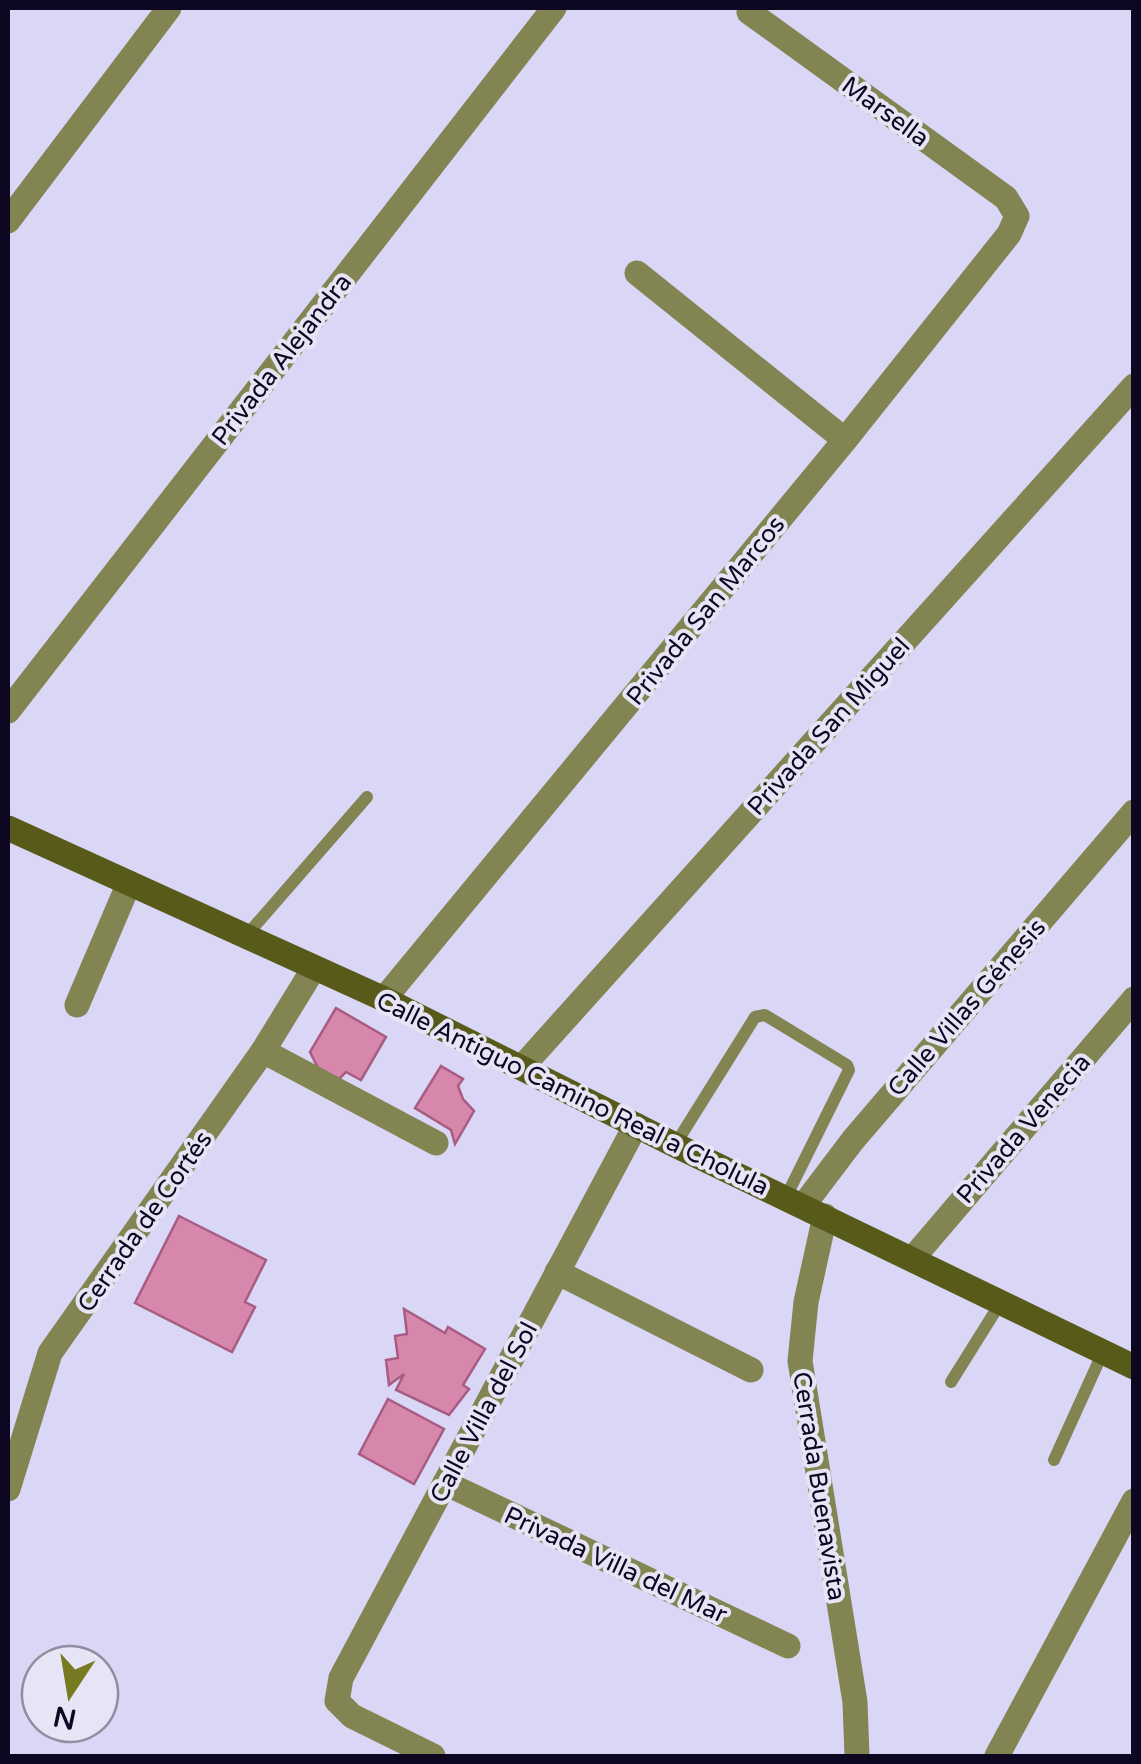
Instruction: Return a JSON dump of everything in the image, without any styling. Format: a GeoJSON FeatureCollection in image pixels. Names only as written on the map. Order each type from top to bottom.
{"type":"FeatureCollection","features":[{"type":"Feature","properties":{"kind":"main road","name":"Calle Antiguo Camino Real a Cholula"},"geometry":{"type":"LineString","coordinates":[[8,828],[384,999],[1134,1367]]}},
{"type":"Feature","properties":{"kind":"street"},"geometry":{"type":"LineString","coordinates":[[8,221],[169,8]]}},
{"type":"Feature","properties":{"kind":"street","name":"Privada Alejandra"},"geometry":{"type":"LineString","coordinates":[[8,711],[554,8]]}},
{"type":"Feature","properties":{"kind":"street","name":"Marsella"},"geometry":{"type":"LineString","coordinates":[[749,12],[1006,198],[1017,216]]}},
{"type":"Feature","properties":{"kind":"street","name":"Privada San Marcos"},"geometry":{"type":"LineString","coordinates":[[384,999],[845,440],[1010,234],[1017,216]]}},
{"type":"Feature","properties":{"kind":"street"},"geometry":{"type":"LineString","coordinates":[[637,273],[845,440]]}},
{"type":"Feature","properties":{"kind":"street","name":"Privada San Miguel"},"geometry":{"type":"LineString","coordinates":[[522,1067],[1134,386]]}},
{"type":"Feature","properties":{"kind":"street","name":"Calle Villas Génesis"},"geometry":{"type":"LineString","coordinates":[[805,1207],[853,1140],[1134,812]]}},
{"type":"Feature","properties":{"kind":"street"},"geometry":{"type":"LineString","coordinates":[[77,1006],[129,883]]}},
{"type":"Feature","properties":{"kind":"street","name":"Cerrada de Cortés"},"geometry":{"type":"LineString","coordinates":[[8,1489],[50,1353],[264,1051],[314,968]]}},
{"type":"Feature","properties":{"kind":"street","name":"Privada Venecia"},"geometry":{"type":"LineString","coordinates":[[913,1258],[1134,999]]}},
{"type":"Feature","properties":{"kind":"street"},"geometry":{"type":"LineString","coordinates":[[264,1051],[436,1143]]}},
{"type":"Feature","properties":{"kind":"street","name":"Calle Villa del Sol"},"geometry":{"type":"LineString","coordinates":[[401,1749],[336,1701],[342,1678],[636,1125]]}},
{"type":"Feature","properties":{"kind":"street","name":"Cerrada Buenavista"},"geometry":{"type":"LineString","coordinates":[[805,1207],[806,1302],[800,1361],[854,1702],[857,1756]]}},
{"type":"Feature","properties":{"kind":"street"},"geometry":{"type":"LineString","coordinates":[[557,1272],[751,1370]]}},
{"type":"Feature","properties":{"kind":"street","name":"Privada Villa del Mar"},"geometry":{"type":"LineString","coordinates":[[444,1483],[788,1646]]}},
{"type":"Feature","properties":{"kind":"street"},"geometry":{"type":"LineString","coordinates":[[998,1756],[1134,1501]]}},
{"type":"Feature","properties":{"kind":"street"},"geometry":{"type":"LineString","coordinates":[[401,1749],[434,1756]]}},
{"type":"Feature","properties":{"kind":"lane"},"geometry":{"type":"LineString","coordinates":[[246,936],[368,797]]}},
{"type":"Feature","properties":{"kind":"lane"},"geometry":{"type":"LineString","coordinates":[[675,1145],[755,1017],[766,1015],[848,1065],[805,1207]]}},
{"type":"Feature","properties":{"kind":"lane"},"geometry":{"type":"LineString","coordinates":[[951,1382],[1001,1302]]}},
{"type":"Feature","properties":{"kind":"lane"},"geometry":{"type":"LineString","coordinates":[[1054,1460],[1104,1352]]}},
{"type":"Feature","properties":{"kind":"building"},"geometry":{"type":"Polygon","coordinates":[[[336,1008],[386,1037],[361,1080],[346,1072],[337,1081],[320,1072],[310,1052],[336,1008]]]}},
{"type":"Feature","properties":{"kind":"building"},"geometry":{"type":"Polygon","coordinates":[[[441,1066],[463,1079],[458,1086],[474,1111],[455,1144],[451,1130],[415,1108],[441,1066]]]}},
{"type":"Feature","properties":{"kind":"building"},"geometry":{"type":"Polygon","coordinates":[[[179,1216],[266,1260],[245,1302],[255,1307],[232,1352],[135,1303],[179,1216]]]}},
{"type":"Feature","properties":{"kind":"building"},"geometry":{"type":"Polygon","coordinates":[[[404,1309],[445,1333],[448,1327],[485,1349],[463,1385],[469,1389],[449,1415],[396,1390],[404,1374],[389,1385],[386,1360],[398,1358],[395,1336],[407,1334],[404,1309]]]}},
{"type":"Feature","properties":{"kind":"building"},"geometry":{"type":"Polygon","coordinates":[[[388,1399],[444,1429],[414,1484],[359,1454],[388,1399]]]}}]}
